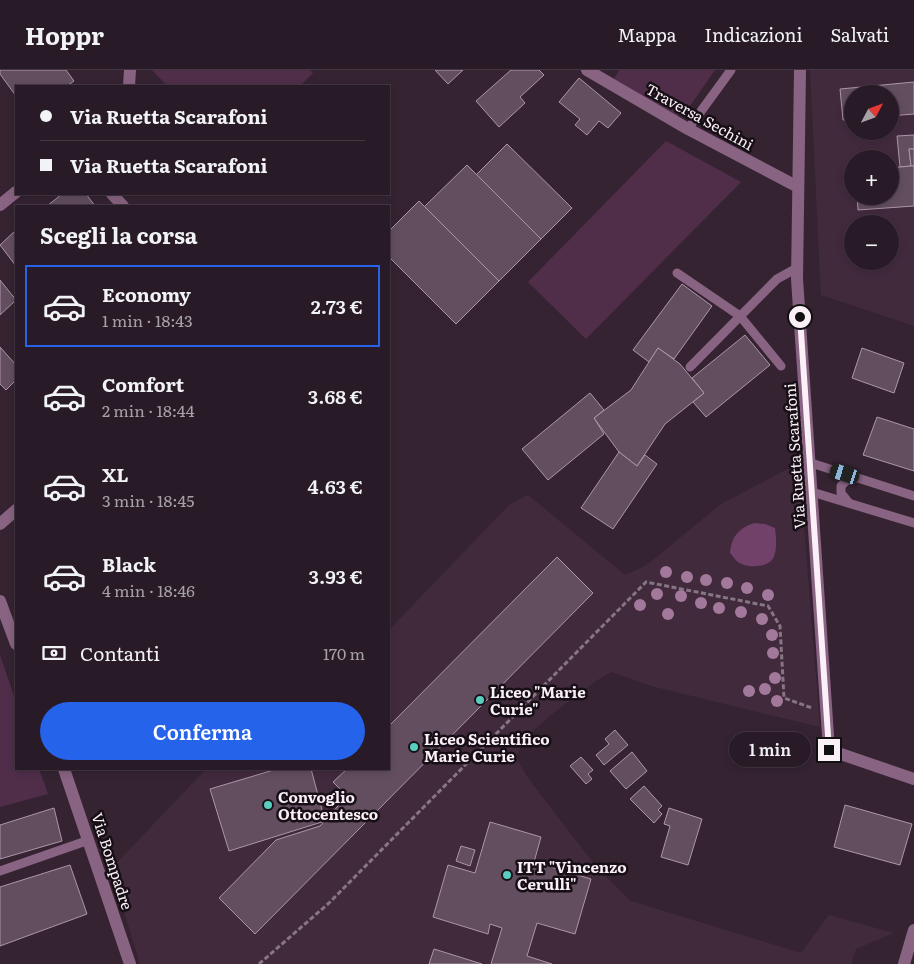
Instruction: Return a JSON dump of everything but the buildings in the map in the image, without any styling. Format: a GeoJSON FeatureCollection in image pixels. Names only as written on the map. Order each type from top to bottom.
{"type":"FeatureCollection","features":[{"type":"Feature","properties":{"kind":"street"},"geometry":{"type":"LineString","coordinates":[[129,85],[130,70]]}},
{"type":"Feature","properties":{"kind":"street","name":"Traversa Sechini"},"geometry":{"type":"LineString","coordinates":[[587,70],[688,129],[798,187]]}},
{"type":"Feature","properties":{"kind":"street","name":"Via Ruetta Scarafoni"},"geometry":{"type":"LineString","coordinates":[[800,70],[798,268],[829,750],[914,779]]}},
{"type":"Feature","properties":{"kind":"street"},"geometry":{"type":"LineString","coordinates":[[0,204],[15,193]]}},
{"type":"Feature","properties":{"kind":"street"},"geometry":{"type":"LineString","coordinates":[[113,195],[122,205]]}},
{"type":"Feature","properties":{"kind":"street"},"geometry":{"type":"LineString","coordinates":[[0,524],[15,511]]}},
{"type":"Feature","properties":{"kind":"street"},"geometry":{"type":"LineString","coordinates":[[0,601],[15,641]]}},
{"type":"Feature","properties":{"kind":"street","name":"Via Bompadre"},"geometry":{"type":"LineString","coordinates":[[64,770],[130,964]]}},
{"type":"Feature","properties":{"kind":"street"},"geometry":{"type":"LineString","coordinates":[[904,964],[914,930]]}},
{"type":"Feature","properties":{"kind":"lane"},"geometry":{"type":"LineString","coordinates":[[688,129],[731,70]]}},
{"type":"Feature","properties":{"kind":"lane"},"geometry":{"type":"LineString","coordinates":[[690,367],[777,278],[798,268]]}},
{"type":"Feature","properties":{"kind":"lane"},"geometry":{"type":"LineString","coordinates":[[677,273],[740,316],[781,366]]}},
{"type":"Feature","properties":{"kind":"lane"},"geometry":{"type":"LineString","coordinates":[[811,463],[914,496]]}},
{"type":"Feature","properties":{"kind":"lane"},"geometry":{"type":"LineString","coordinates":[[850,504],[841,493],[841,486],[846,481],[857,478]]}},
{"type":"Feature","properties":{"kind":"lane"},"geometry":{"type":"LineString","coordinates":[[812,492],[914,524]]}},
{"type":"Feature","properties":{"kind":"lane"},"geometry":{"type":"LineString","coordinates":[[0,870],[89,840]]}},
{"type":"Feature","properties":{"kind":"path"},"geometry":{"type":"LineString","coordinates":[[259,964],[329,903],[646,582],[768,606],[780,626],[784,698],[827,714]]}},
{"type":"Feature","properties":{"kind":"shaded area"},"geometry":{"type":"Polygon","coordinates":[[[152,70],[310,70],[313,73],[301,85],[166,85],[152,70]]]}},
{"type":"Feature","properties":{"kind":"shaded area"},"geometry":{"type":"Polygon","coordinates":[[[619,70],[715,70],[690,106],[677,116],[613,81],[619,70]]]}},
{"type":"Feature","properties":{"kind":"shaded area"},"geometry":{"type":"Polygon","coordinates":[[[810,70],[914,70],[914,326],[821,295],[810,70]]]}},
{"type":"Feature","properties":{"kind":"shaded area"},"geometry":{"type":"Polygon","coordinates":[[[666,141],[741,182],[586,339],[528,282],[666,141]]]}},
{"type":"Feature","properties":{"kind":"shaded area","name":"Liceo \"Marie Curie\""},"geometry":{"type":"Polygon","coordinates":[[[799,463],[820,727],[651,686],[612,672],[596,681],[552,714],[526,737],[516,757],[528,778],[597,868],[631,901],[801,953],[829,915],[894,933],[856,949],[851,964],[140,964],[111,869],[205,770],[390,770],[390,629],[509,505],[528,495],[625,575],[647,565],[721,504],[799,463]]]}},
{"type":"Feature","properties":{"kind":"shaded area"},"geometry":{"type":"Polygon","coordinates":[[[754,523],[765,524],[775,528],[776,549],[774,557],[765,565],[741,564],[730,553],[732,542],[737,534],[754,523]]]}},
{"type":"Feature","properties":{"kind":"shaded area"},"geometry":{"type":"Polygon","coordinates":[[[0,655],[15,699],[15,770],[39,770],[48,794],[0,807],[0,655]]]}},
{"type":"Feature","properties":{"kind":"place","name":"Liceo \"Marie Curie\""},"geometry":{"type":"Point","coordinates":[480,700]}},
{"type":"Feature","properties":{"kind":"place","name":"Liceo Scientifico Marie Curie"},"geometry":{"type":"Point","coordinates":[414,747]}},
{"type":"Feature","properties":{"kind":"place","name":"Convoglio Ottocentesco"},"geometry":{"type":"Point","coordinates":[268,805]}},
{"type":"Feature","properties":{"kind":"place","name":"ITT \"Vincenzo Cerulli\""},"geometry":{"type":"Point","coordinates":[507,875]}},
{"type":"Feature","properties":{"kind":"route"},"geometry":{"type":"LineString","coordinates":[[800,317],[811,457],[812,498],[829,750]]}}]}
